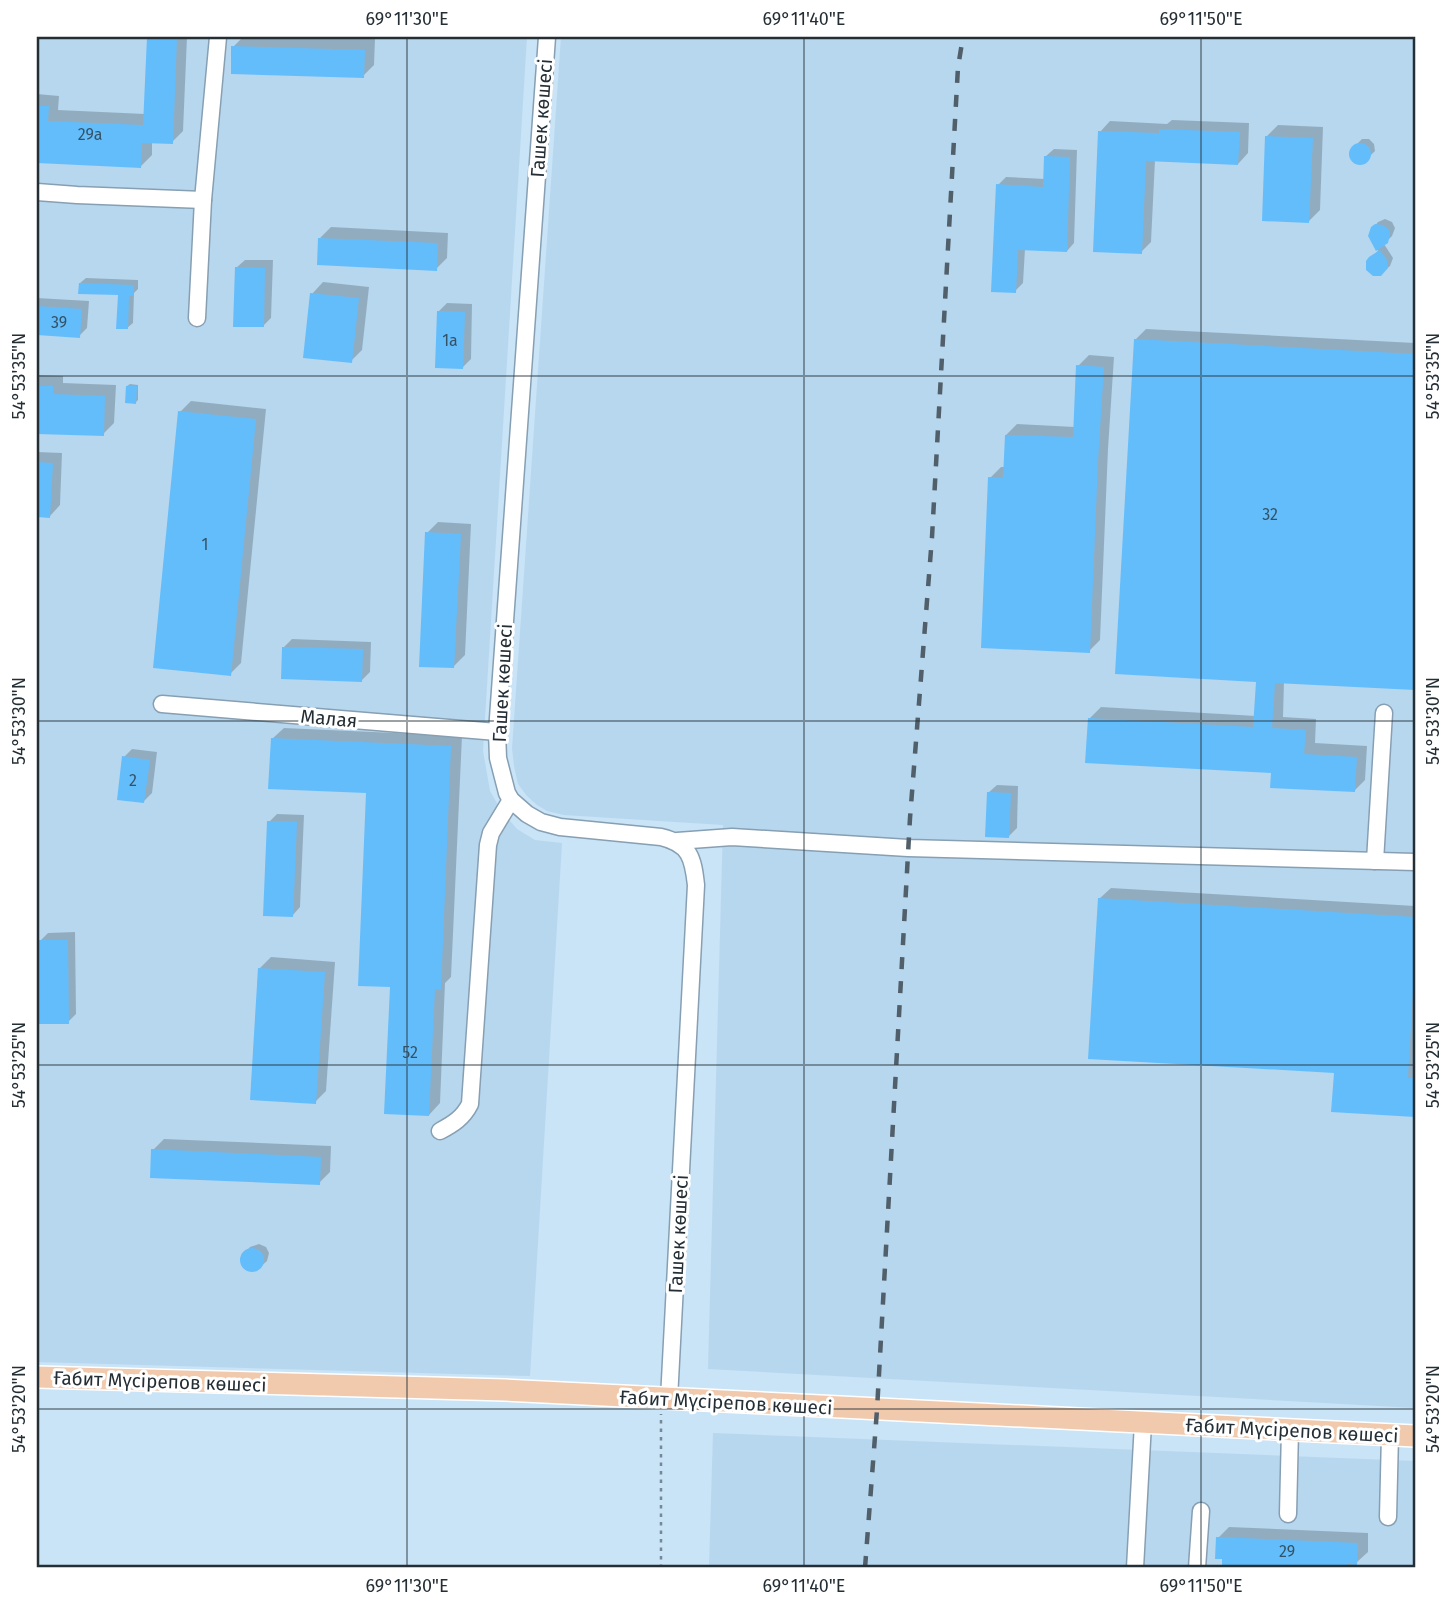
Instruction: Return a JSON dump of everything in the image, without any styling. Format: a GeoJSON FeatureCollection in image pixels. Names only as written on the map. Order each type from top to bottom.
{"type":"FeatureCollection","features":[{"type":"Feature","properties":{"kind":"main road","name":"Ғабит Мүсірепов көшесі"},"geometry":{"type":"LineString","coordinates":[[37,1377],[505,1390],[1415,1436]]}},
{"type":"Feature","properties":{"kind":"street"},"geometry":{"type":"LineString","coordinates":[[197,318],[203,200],[218,37]]}},
{"type":"Feature","properties":{"kind":"street","name":"Гашек көшесі"},"geometry":{"type":"LineString","coordinates":[[512,800],[502,777],[497,732],[547,37]]}},
{"type":"Feature","properties":{"kind":"street"},"geometry":{"type":"LineString","coordinates":[[37,192],[203,200]]}},
{"type":"Feature","properties":{"kind":"street","name":"Малая"},"geometry":{"type":"LineString","coordinates":[[162,704],[497,732]]}},
{"type":"Feature","properties":{"kind":"street"},"geometry":{"type":"LineString","coordinates":[[1376,861],[1384,713]]}},
{"type":"Feature","properties":{"kind":"street"},"geometry":{"type":"LineString","coordinates":[[440,1131],[465,1113],[470,1104],[488,845],[491,833],[512,800],[541,822],[560,827],[677,841],[732,837],[908,848],[1415,862]]}},
{"type":"Feature","properties":{"kind":"street","name":"Гашек көшесі"},"geometry":{"type":"LineString","coordinates":[[665,1399],[696,885],[694,864],[677,841]]}},
{"type":"Feature","properties":{"kind":"street"},"geometry":{"type":"LineString","coordinates":[[1135,1568],[1143,1423]]}},
{"type":"Feature","properties":{"kind":"street"},"geometry":{"type":"LineString","coordinates":[[1288,1514],[1290,1430]]}},
{"type":"Feature","properties":{"kind":"street"},"geometry":{"type":"LineString","coordinates":[[1388,1517],[1391,1435]]}},
{"type":"Feature","properties":{"kind":"street"},"geometry":{"type":"LineString","coordinates":[[1197,1568],[1201,1511]]}},
{"type":"Feature","properties":{"kind":"path"},"geometry":{"type":"LineString","coordinates":[[661,1568],[665,1399]]}},
{"type":"Feature","properties":{"kind":"shaded area"},"geometry":{"type":"Polygon","coordinates":[[[37,37],[527,37],[483,751],[490,791],[502,812],[517,829],[535,840],[562,843],[530,1376],[37,1362],[37,37]]]}},
{"type":"Feature","properties":{"kind":"shaded area"},"geometry":{"type":"Polygon","coordinates":[[[561,37],[1415,37],[1415,1408],[708,1369],[723,825],[564,815],[547,811],[527,796],[518,784],[512,748],[561,37]]]}},
{"type":"Feature","properties":{"kind":"shaded area"},"geometry":{"type":"Polygon","coordinates":[[[713,1433],[1415,1461],[1415,1568],[709,1568],[713,1433]]]}},
{"type":"Feature","properties":{"kind":"building"},"geometry":{"type":"Polygon","coordinates":[[[147,37],[177,37],[173,144],[142,143],[141,168],[37,163],[37,106],[49,106],[48,121],[143,125],[147,37]]]}},
{"type":"Feature","properties":{"kind":"building"},"geometry":{"type":"Polygon","coordinates":[[[231,46],[365,50],[364,78],[231,74],[231,46]]]}},
{"type":"Feature","properties":{"kind":"building"},"geometry":{"type":"Polygon","coordinates":[[[1159,129],[1240,132],[1238,165],[1146,161],[1142,254],[1093,252],[1098,131],[1159,133],[1159,129]]]}},
{"type":"Feature","properties":{"kind":"building"},"geometry":{"type":"Polygon","coordinates":[[[1265,136],[1313,138],[1309,223],[1262,221],[1265,136]]]}},
{"type":"Feature","properties":{"kind":"building"},"geometry":{"type":"Polygon","coordinates":[[[1360,143],[1368,146],[1371,154],[1368,162],[1360,165],[1352,162],[1349,154],[1352,146],[1360,143]]]}},
{"type":"Feature","properties":{"kind":"building"},"geometry":{"type":"Polygon","coordinates":[[[1044,156],[1070,157],[1067,252],[1018,250],[1016,293],[991,292],[996,184],[1043,187],[1044,156]]]}},
{"type":"Feature","properties":{"kind":"building"},"geometry":{"type":"Polygon","coordinates":[[[1375,224],[1383,225],[1390,234],[1388,243],[1376,251],[1368,236],[1375,224]]]}},
{"type":"Feature","properties":{"kind":"building"},"geometry":{"type":"Polygon","coordinates":[[[318,238],[438,243],[437,271],[317,265],[318,238]]]}},
{"type":"Feature","properties":{"kind":"building"},"geometry":{"type":"Polygon","coordinates":[[[1380,250],[1387,260],[1388,268],[1381,276],[1373,276],[1366,270],[1366,261],[1380,250]]]}},
{"type":"Feature","properties":{"kind":"building"},"geometry":{"type":"Polygon","coordinates":[[[235,267],[265,268],[264,327],[233,327],[235,267]]]}},
{"type":"Feature","properties":{"kind":"building"},"geometry":{"type":"Polygon","coordinates":[[[79,283],[134,285],[133,296],[129,296],[128,329],[116,329],[118,295],[78,294],[79,283]]]}},
{"type":"Feature","properties":{"kind":"building"},"geometry":{"type":"Polygon","coordinates":[[[310,293],[359,298],[352,363],[303,358],[310,293]]]}},
{"type":"Feature","properties":{"kind":"building"},"geometry":{"type":"Polygon","coordinates":[[[37,306],[82,309],[80,338],[37,335],[37,306]]]}},
{"type":"Feature","properties":{"kind":"building"},"geometry":{"type":"Polygon","coordinates":[[[437,311],[465,312],[463,369],[435,368],[437,311]]]}},
{"type":"Feature","properties":{"kind":"building"},"geometry":{"type":"Polygon","coordinates":[[[1134,339],[1415,354],[1415,690],[1275,683],[1272,728],[1306,730],[1304,754],[1357,757],[1355,792],[1270,788],[1271,773],[1085,763],[1088,718],[1253,727],[1256,682],[1115,674],[1134,339]]]}},
{"type":"Feature","properties":{"kind":"building"},"geometry":{"type":"Polygon","coordinates":[[[1076,365],[1104,367],[1090,653],[981,648],[988,477],[1003,478],[1005,435],[1073,437],[1076,365]]]}},
{"type":"Feature","properties":{"kind":"building"},"geometry":{"type":"Polygon","coordinates":[[[37,386],[53,386],[53,394],[105,396],[104,436],[37,434],[37,386]]]}},
{"type":"Feature","properties":{"kind":"building"},"geometry":{"type":"Polygon","coordinates":[[[126,386],[137,386],[136,404],[125,403],[126,386]]]}},
{"type":"Feature","properties":{"kind":"building"},"geometry":{"type":"Polygon","coordinates":[[[178,411],[256,419],[231,676],[153,668],[178,411]]]}},
{"type":"Feature","properties":{"kind":"building"},"geometry":{"type":"Polygon","coordinates":[[[37,462],[53,463],[50,518],[37,517],[37,462]]]}},
{"type":"Feature","properties":{"kind":"building"},"geometry":{"type":"Polygon","coordinates":[[[425,532],[461,534],[454,668],[419,667],[425,532]]]}},
{"type":"Feature","properties":{"kind":"building"},"geometry":{"type":"Polygon","coordinates":[[[282,647],[363,649],[362,682],[281,679],[282,647]]]}},
{"type":"Feature","properties":{"kind":"building"},"geometry":{"type":"Polygon","coordinates":[[[271,738],[451,746],[441,990],[435,989],[429,1116],[384,1114],[390,987],[358,986],[366,793],[268,789],[271,738]]]}},
{"type":"Feature","properties":{"kind":"building"},"geometry":{"type":"Polygon","coordinates":[[[122,756],[150,760],[144,803],[117,800],[122,756]]]}},
{"type":"Feature","properties":{"kind":"building"},"geometry":{"type":"Polygon","coordinates":[[[987,792],[1011,793],[1009,838],[985,837],[987,792]]]}},
{"type":"Feature","properties":{"kind":"building"},"geometry":{"type":"Polygon","coordinates":[[[267,821],[297,822],[293,917],[263,916],[267,821]]]}},
{"type":"Feature","properties":{"kind":"building"},"geometry":{"type":"Polygon","coordinates":[[[1098,898],[1415,917],[1408,1078],[1415,1078],[1415,1117],[1331,1112],[1334,1073],[1088,1059],[1098,898]]]}},
{"type":"Feature","properties":{"kind":"building"},"geometry":{"type":"Polygon","coordinates":[[[38,940],[68,940],[69,1024],[39,1024],[38,940]]]}},
{"type":"Feature","properties":{"kind":"building"},"geometry":{"type":"Polygon","coordinates":[[[258,968],[325,972],[316,1104],[250,1100],[258,968]]]}},
{"type":"Feature","properties":{"kind":"building"},"geometry":{"type":"Polygon","coordinates":[[[151,1149],[321,1157],[320,1185],[150,1178],[151,1149]]]}},
{"type":"Feature","properties":{"kind":"building"},"geometry":{"type":"Polygon","coordinates":[[[252,1248],[261,1251],[264,1260],[261,1269],[252,1272],[243,1269],[240,1260],[243,1251],[252,1248]]]}},
{"type":"Feature","properties":{"kind":"building"},"geometry":{"type":"Polygon","coordinates":[[[1216,1537],[1358,1543],[1357,1565],[1347,1564],[1347,1568],[1222,1568],[1222,1559],[1215,1559],[1216,1537]]]}},
{"type":"Feature","properties":{"kind":"railway"},"geometry":{"type":"LineString","coordinates":[[865,1568],[877,1410],[910,818],[932,537],[958,67],[963,37]]}}]}
